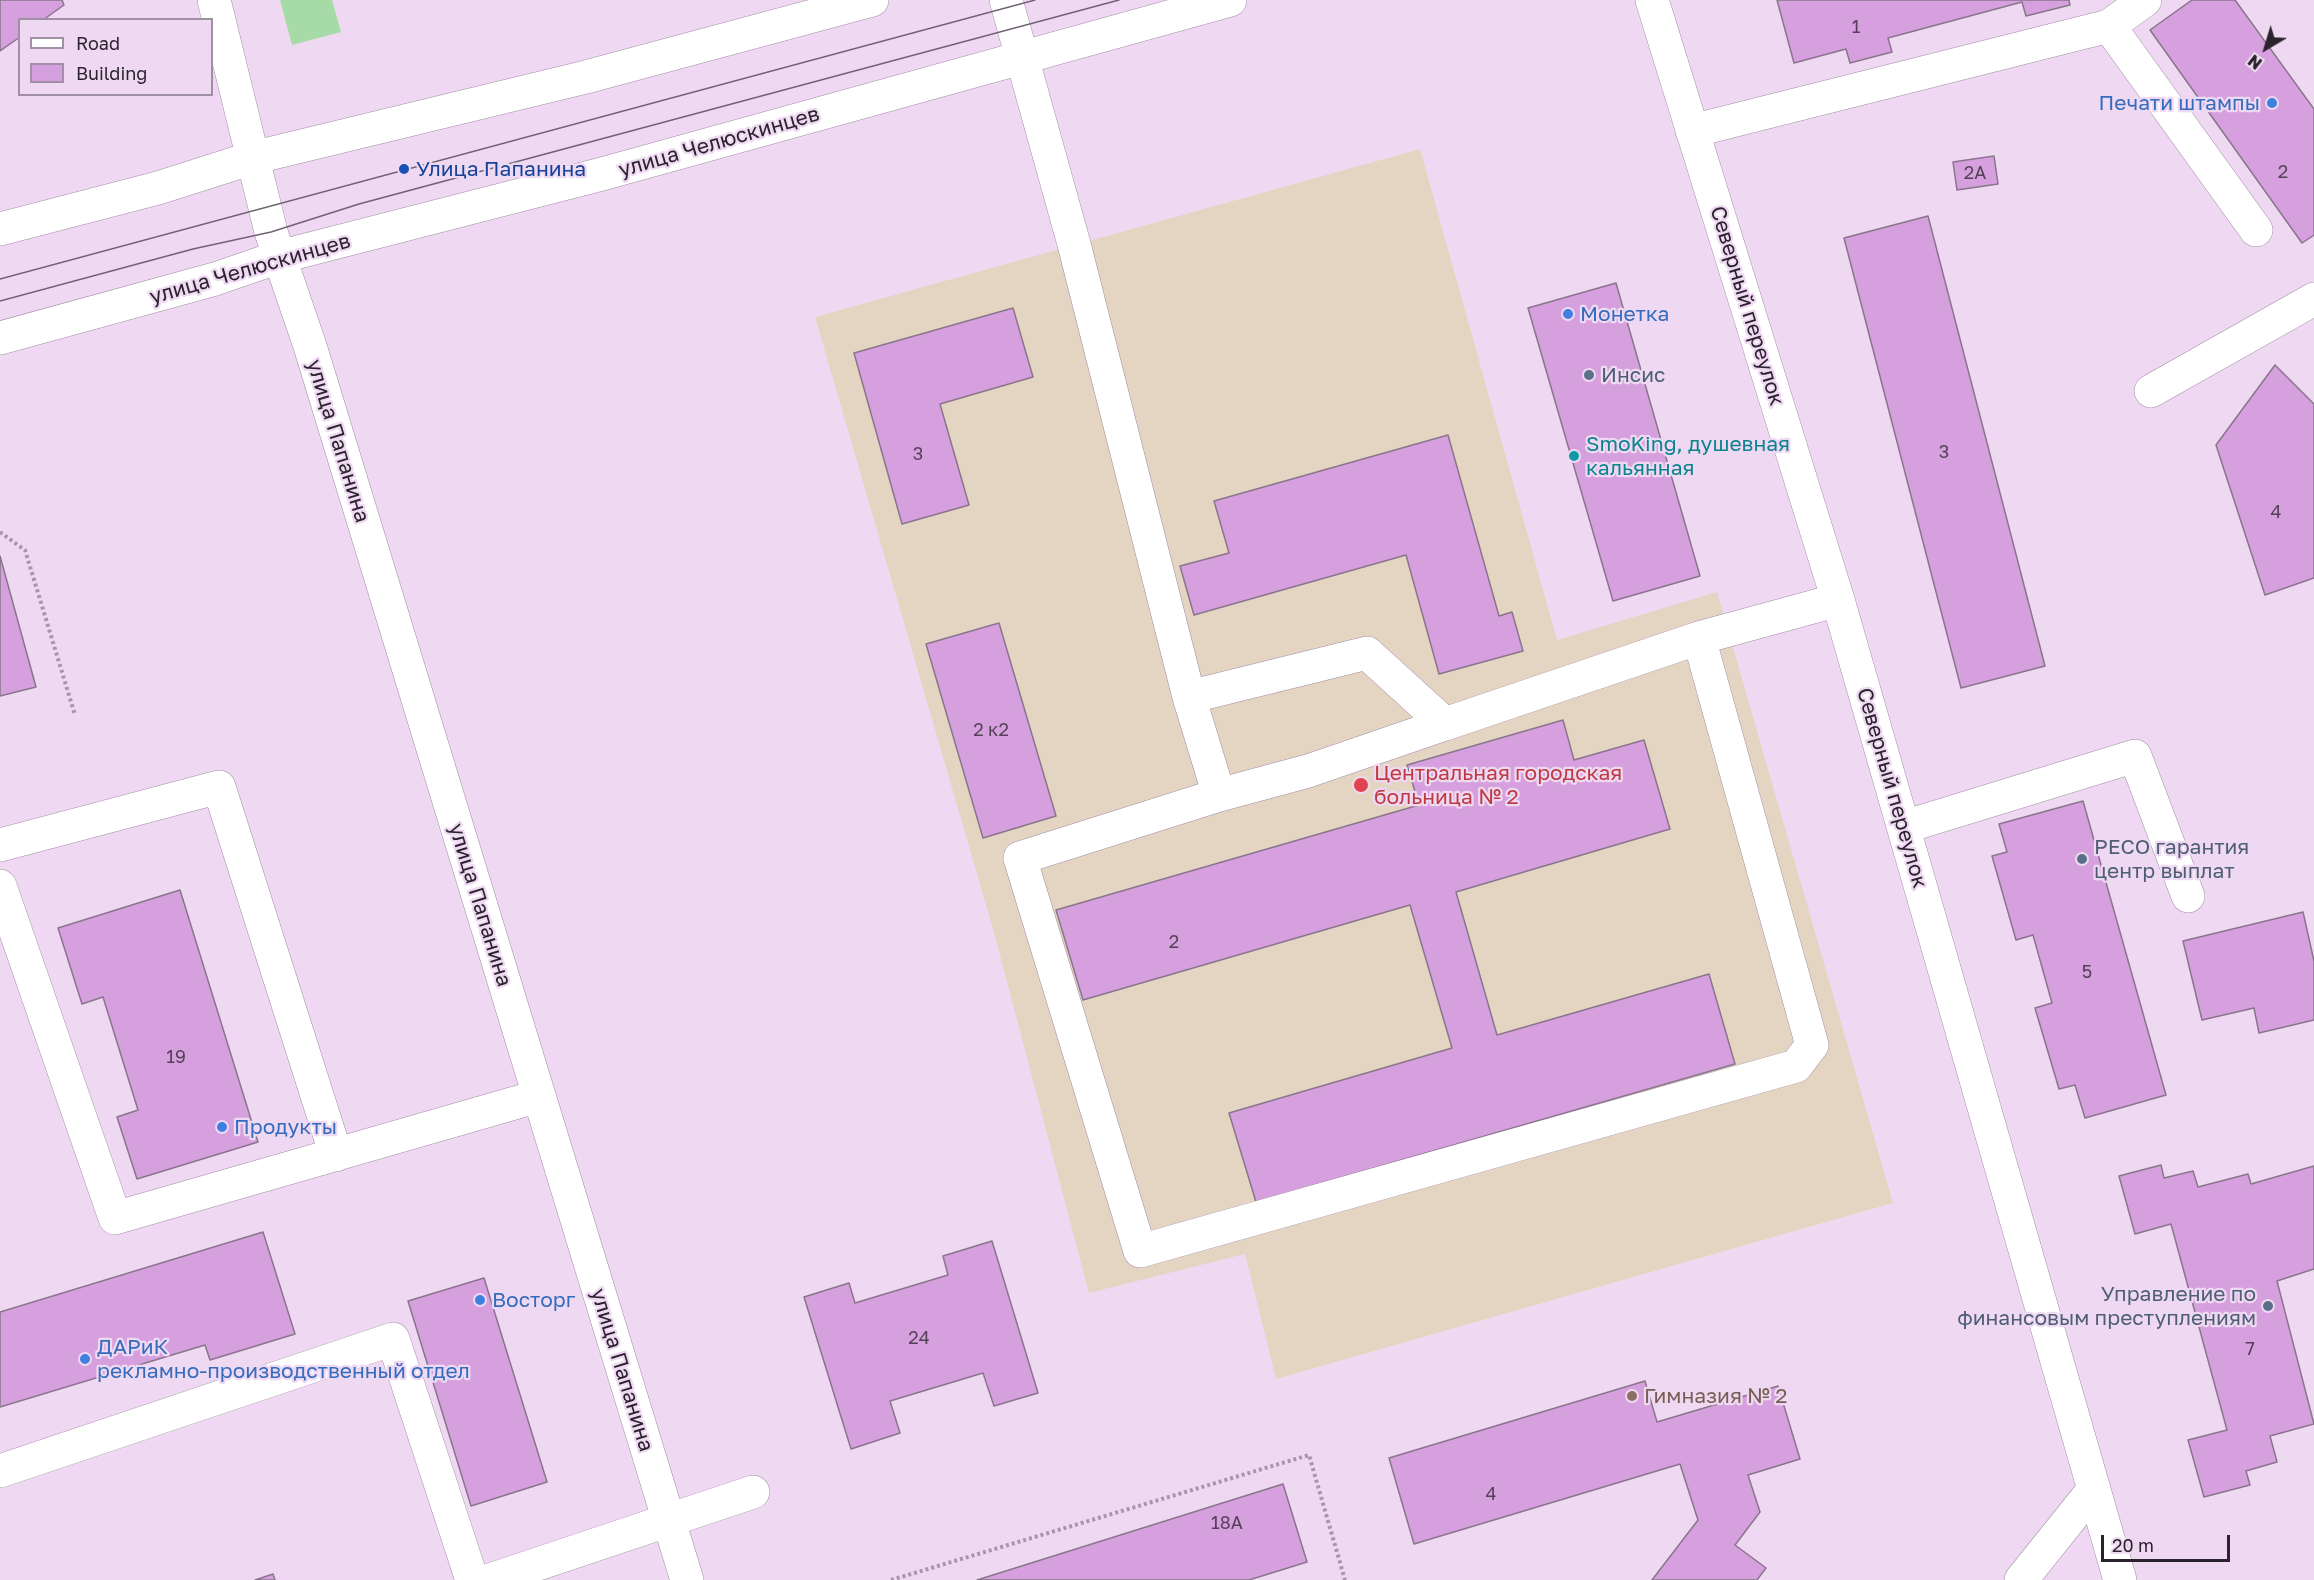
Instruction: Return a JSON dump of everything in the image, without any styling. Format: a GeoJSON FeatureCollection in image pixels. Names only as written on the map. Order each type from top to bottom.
{"type":"FeatureCollection","features":[{"type":"Feature","properties":{"kind":"street","name":"улица Папанина"},"geometry":{"type":"LineString","coordinates":[[214,0],[275,244],[310,346],[687,1580]]}},
{"type":"Feature","properties":{"kind":"street"},"geometry":{"type":"LineString","coordinates":[[0,229],[158,188],[252,158],[586,77],[872,0]]}},
{"type":"Feature","properties":{"kind":"street"},"geometry":{"type":"LineString","coordinates":[[1006,0],[1077,255],[1190,697],[1219,795]]}},
{"type":"Feature","properties":{"kind":"street","name":"улица Челюскинцев"},"geometry":{"type":"LineString","coordinates":[[0,338],[215,279],[275,244],[602,174],[1230,0]]}},
{"type":"Feature","properties":{"kind":"street","name":"Северный переулок"},"geometry":{"type":"LineString","coordinates":[[1652,0],[1838,600],[2120,1580]]}},
{"type":"Feature","properties":{"kind":"street"},"geometry":{"type":"LineString","coordinates":[[1692,131],[2109,26],[2145,0]]}},
{"type":"Feature","properties":{"kind":"street"},"geometry":{"type":"LineString","coordinates":[[2109,26],[2256,230]]}},
{"type":"Feature","properties":{"kind":"street"},"geometry":{"type":"LineString","coordinates":[[2151,391],[2314,299]]}},
{"type":"Feature","properties":{"kind":"street"},"geometry":{"type":"LineString","coordinates":[[1699,638],[1812,1045],[1796,1066],[1140,1251],[1020,858],[1219,795],[1308,771],[1699,638],[1838,600]]}},
{"type":"Feature","properties":{"kind":"street"},"geometry":{"type":"LineString","coordinates":[[1190,697],[1367,653],[1445,724]]}},
{"type":"Feature","properties":{"kind":"street"},"geometry":{"type":"LineString","coordinates":[[1904,827],[2135,756],[2188,896]]}},
{"type":"Feature","properties":{"kind":"street"},"geometry":{"type":"LineString","coordinates":[[0,845],[219,787],[336,1155]]}},
{"type":"Feature","properties":{"kind":"street"},"geometry":{"type":"LineString","coordinates":[[0,886],[115,1218],[539,1096]]}},
{"type":"Feature","properties":{"kind":"street"},"geometry":{"type":"LineString","coordinates":[[0,1471],[393,1339],[472,1580]]}},
{"type":"Feature","properties":{"kind":"street"},"geometry":{"type":"LineString","coordinates":[[2021,1580],[2094,1489]]}},
{"type":"Feature","properties":{"kind":"street"},"geometry":{"type":"LineString","coordinates":[[491,1580],[753,1492]]}},
{"type":"Feature","properties":{"kind":"path"},"geometry":{"type":"LineString","coordinates":[[0,532],[24,550],[75,715]]}},
{"type":"Feature","properties":{"kind":"path"},"geometry":{"type":"LineString","coordinates":[[891,1580],[1309,1455],[1345,1580]]}},
{"type":"Feature","properties":{"kind":"shaded area","name":"Центральная городская больница № 2"},"geometry":{"type":"Polygon","coordinates":[[[1420,149],[1557,640],[1717,592],[1893,1203],[1276,1379],[1245,1254],[1089,1293],[993,929],[815,317],[1420,149]]]}},
{"type":"Feature","properties":{"kind":"green space"},"geometry":{"type":"Polygon","coordinates":[[[280,0],[332,0],[341,32],[292,45],[280,0]]]}},
{"type":"Feature","properties":{"kind":"building"},"geometry":{"type":"Polygon","coordinates":[[[0,0],[62,0],[64,5],[46,18],[18,18],[18,38],[0,51],[0,0]]]}},
{"type":"Feature","properties":{"kind":"building"},"geometry":{"type":"Polygon","coordinates":[[[1777,0],[2069,0],[2070,5],[2026,16],[2022,2],[1888,38],[1892,52],[1850,63],[1846,49],[1794,63],[1777,0]]]}},
{"type":"Feature","properties":{"kind":"building"},"geometry":{"type":"Polygon","coordinates":[[[2192,0],[2235,0],[2314,109],[2314,235],[2302,243],[2150,30],[2192,0]]]}},
{"type":"Feature","properties":{"kind":"building"},"geometry":{"type":"Polygon","coordinates":[[[1994,156],[1998,184],[1957,190],[1953,162],[1994,156]]]}},
{"type":"Feature","properties":{"kind":"building"},"geometry":{"type":"Polygon","coordinates":[[[1928,216],[2045,666],[1961,688],[1844,238],[1928,216]]]}},
{"type":"Feature","properties":{"kind":"building"},"geometry":{"type":"Polygon","coordinates":[[[1616,283],[1700,576],[1613,601],[1528,308],[1616,283]]]}},
{"type":"Feature","properties":{"kind":"building"},"geometry":{"type":"Polygon","coordinates":[[[1013,308],[1033,377],[940,404],[969,505],[902,524],[854,353],[1013,308]]]}},
{"type":"Feature","properties":{"kind":"building"},"geometry":{"type":"Polygon","coordinates":[[[2275,365],[2314,404],[2314,578],[2265,595],[2216,445],[2275,365]]]}},
{"type":"Feature","properties":{"kind":"building"},"geometry":{"type":"Polygon","coordinates":[[[1448,435],[1499,616],[1512,612],[1523,651],[1439,674],[1406,555],[1194,615],[1180,566],[1229,553],[1214,501],[1448,435]]]}},
{"type":"Feature","properties":{"kind":"building"},"geometry":{"type":"Polygon","coordinates":[[[0,556],[36,687],[0,696],[0,556]]]}},
{"type":"Feature","properties":{"kind":"building"},"geometry":{"type":"Polygon","coordinates":[[[999,623],[1056,816],[983,838],[926,644],[999,623]]]}},
{"type":"Feature","properties":{"kind":"building"},"geometry":{"type":"Polygon","coordinates":[[[1563,720],[1574,760],[1644,740],[1670,829],[1456,892],[1497,1035],[1709,974],[1735,1064],[1256,1202],[1229,1113],[1452,1048],[1410,905],[1083,1000],[1056,910],[1419,805],[1407,765],[1563,720]]]}},
{"type":"Feature","properties":{"kind":"building"},"geometry":{"type":"Polygon","coordinates":[[[2083,801],[2166,1095],[2085,1118],[2075,1085],[2059,1089],[2035,1008],[2052,1003],[2033,935],[2016,940],[1992,856],[2007,852],[1999,824],[2083,801]]]}},
{"type":"Feature","properties":{"kind":"building"},"geometry":{"type":"Polygon","coordinates":[[[180,890],[258,1142],[137,1179],[117,1117],[138,1110],[103,997],[82,1004],[58,928],[180,890]]]}},
{"type":"Feature","properties":{"kind":"building"},"geometry":{"type":"Polygon","coordinates":[[[2303,912],[2314,961],[2314,1020],[2259,1033],[2254,1008],[2202,1020],[2183,941],[2303,912]]]}},
{"type":"Feature","properties":{"kind":"building"},"geometry":{"type":"Polygon","coordinates":[[[2161,1165],[2164,1178],[2193,1171],[2198,1187],[2248,1174],[2251,1184],[2314,1166],[2314,1269],[2277,1281],[2314,1424],[2270,1436],[2277,1462],[2246,1471],[2250,1485],[2204,1497],[2188,1440],[2227,1430],[2171,1224],[2135,1234],[2119,1176],[2161,1165]]]}},
{"type":"Feature","properties":{"kind":"building"},"geometry":{"type":"Polygon","coordinates":[[[263,1232],[295,1334],[210,1360],[205,1345],[0,1407],[0,1312],[263,1232]]]}},
{"type":"Feature","properties":{"kind":"building"},"geometry":{"type":"Polygon","coordinates":[[[992,1241],[1038,1393],[994,1406],[983,1373],[890,1401],[900,1433],[851,1449],[804,1297],[849,1283],[855,1303],[948,1275],[943,1256],[992,1241]]]}},
{"type":"Feature","properties":{"kind":"building"},"geometry":{"type":"Polygon","coordinates":[[[484,1278],[547,1482],[471,1506],[408,1301],[484,1278]]]}},
{"type":"Feature","properties":{"kind":"building"},"geometry":{"type":"Polygon","coordinates":[[[1645,1381],[1657,1422],[1778,1386],[1800,1459],[1748,1475],[1760,1512],[1735,1545],[1766,1568],[1757,1580],[1652,1580],[1698,1520],[1680,1464],[1414,1544],[1389,1458],[1645,1381]]]}},
{"type":"Feature","properties":{"kind":"building"},"geometry":{"type":"Polygon","coordinates":[[[1283,1484],[1307,1562],[1249,1580],[977,1580],[1283,1484]]]}},
{"type":"Feature","properties":{"kind":"building"},"geometry":{"type":"Polygon","coordinates":[[[273,1574],[275,1580],[255,1580],[273,1574]]]}},
{"type":"Feature","properties":{"kind":"tram line"},"geometry":{"type":"LineString","coordinates":[[0,279],[1035,0]]}},
{"type":"Feature","properties":{"kind":"tram line"},"geometry":{"type":"LineString","coordinates":[[0,301],[193,249],[271,232],[359,204],[1119,0]]}},
{"type":"Feature","properties":{"kind":"place","name":"Печати штампы"},"geometry":{"type":"Point","coordinates":[2272,103]}},
{"type":"Feature","properties":{"kind":"place","name":"Улица Папанина"},"geometry":{"type":"Point","coordinates":[404,169]}},
{"type":"Feature","properties":{"kind":"place","name":"Монетка"},"geometry":{"type":"Point","coordinates":[1568,314]}},
{"type":"Feature","properties":{"kind":"place","name":"Инсис"},"geometry":{"type":"Point","coordinates":[1589,375]}},
{"type":"Feature","properties":{"kind":"place","name":"SmoKing, душевная кальянная"},"geometry":{"type":"Point","coordinates":[1574,456]}},
{"type":"Feature","properties":{"kind":"place","name":"Центральная городская больница № 2"},"geometry":{"type":"Point","coordinates":[1361,785]}},
{"type":"Feature","properties":{"kind":"place","name":"РЕСО гарантия центр выплат"},"geometry":{"type":"Point","coordinates":[2082,859]}},
{"type":"Feature","properties":{"kind":"place","name":"Продукты"},"geometry":{"type":"Point","coordinates":[222,1127]}},
{"type":"Feature","properties":{"kind":"place","name":"Восторг"},"geometry":{"type":"Point","coordinates":[480,1300]}},
{"type":"Feature","properties":{"kind":"place","name":"Управление по финансовым преступлениям"},"geometry":{"type":"Point","coordinates":[2268,1306]}},
{"type":"Feature","properties":{"kind":"place","name":"ДАРиК рекламно-производственный отдел"},"geometry":{"type":"Point","coordinates":[85,1359]}},
{"type":"Feature","properties":{"kind":"place","name":"Гимназия № 2"},"geometry":{"type":"Point","coordinates":[1632,1396]}}]}
